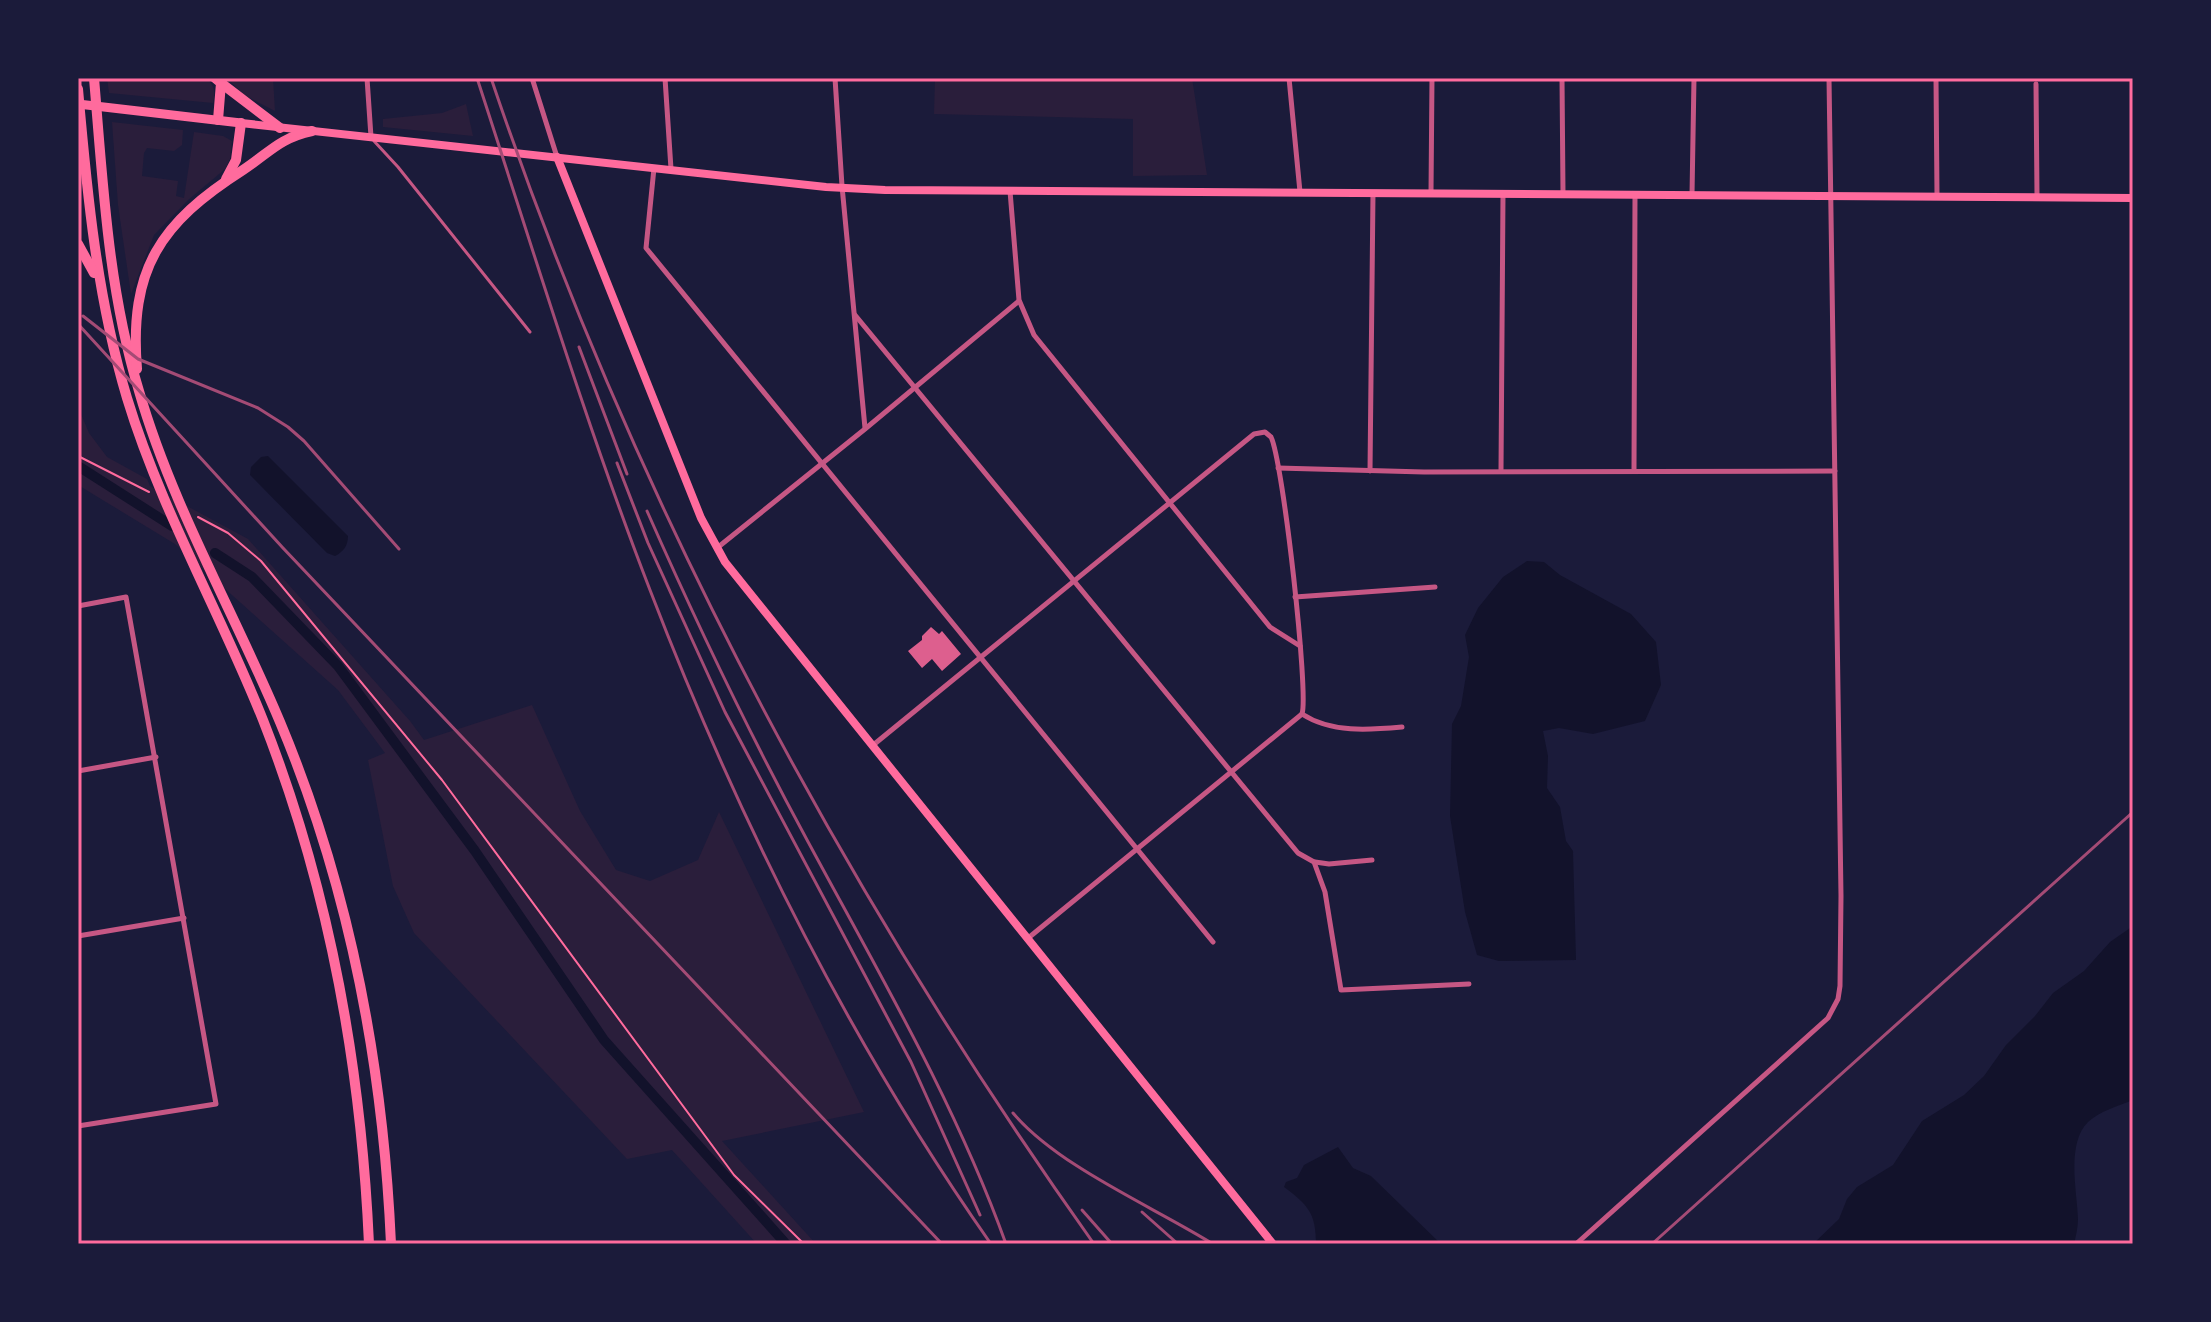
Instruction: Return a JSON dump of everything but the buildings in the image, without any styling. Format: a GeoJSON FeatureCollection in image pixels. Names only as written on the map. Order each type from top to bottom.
{"type":"FeatureCollection","features":[{"type":"Feature","properties":{"kind":"highway"},"geometry":{"type":"LineString","coordinates":[[94,78],[108,237],[120,318],[139,395],[168,472],[306,787],[348,925],[366,1008],[381,1104],[391,1244]]}},
{"type":"Feature","properties":{"kind":"highway"},"geometry":{"type":"LineString","coordinates":[[218,81],[218,120]]}},
{"type":"Feature","properties":{"kind":"highway"},"geometry":{"type":"LineString","coordinates":[[218,81],[280,128]]}},
{"type":"Feature","properties":{"kind":"highway"},"geometry":{"type":"LineString","coordinates":[[78,89],[102,298]]}},
{"type":"Feature","properties":{"kind":"highway"},"geometry":{"type":"LineString","coordinates":[[224,180],[236,160],[241,123]]}},
{"type":"Feature","properties":{"kind":"highway"},"geometry":{"type":"LineString","coordinates":[[139,395],[136,315],[141,284],[159,245],[185,213],[224,180],[277,143],[312,131]]}},
{"type":"Feature","properties":{"kind":"highway"},"geometry":{"type":"LineString","coordinates":[[78,146],[82,133]]}},
{"type":"Feature","properties":{"kind":"highway"},"geometry":{"type":"LineString","coordinates":[[78,244],[90,260],[127,399],[145,451],[269,736],[299,827],[325,919],[343,1000],[360,1107],[369,1244]]}},
{"type":"Feature","properties":{"kind":"main road"},"geometry":{"type":"LineString","coordinates":[[78,104],[826,187],[885,190],[2133,198]]}},
{"type":"Feature","properties":{"kind":"main road"},"geometry":{"type":"LineString","coordinates":[[557,157],[701,518],[739,583],[1273,1244]]}},
{"type":"Feature","properties":{"kind":"street"},"geometry":{"type":"LineString","coordinates":[[367,78],[371,138]]}},
{"type":"Feature","properties":{"kind":"street"},"geometry":{"type":"LineString","coordinates":[[532,78],[557,157]]}},
{"type":"Feature","properties":{"kind":"street"},"geometry":{"type":"LineString","coordinates":[[665,78],[671,170]]}},
{"type":"Feature","properties":{"kind":"street"},"geometry":{"type":"LineString","coordinates":[[835,78],[865,429]]}},
{"type":"Feature","properties":{"kind":"street"},"geometry":{"type":"LineString","coordinates":[[1289,78],[1300,192]]}},
{"type":"Feature","properties":{"kind":"street"},"geometry":{"type":"LineString","coordinates":[[1431,192],[1432,78]]}},
{"type":"Feature","properties":{"kind":"street"},"geometry":{"type":"LineString","coordinates":[[1562,78],[1563,193]]}},
{"type":"Feature","properties":{"kind":"street"},"geometry":{"type":"LineString","coordinates":[[1692,195],[1694,78]]}},
{"type":"Feature","properties":{"kind":"street"},"geometry":{"type":"LineString","coordinates":[[1576,1244],[1828,1018],[1838,999],[1829,78]]}},
{"type":"Feature","properties":{"kind":"street"},"geometry":{"type":"LineString","coordinates":[[1936,78],[1937,197]]}},
{"type":"Feature","properties":{"kind":"street"},"geometry":{"type":"LineString","coordinates":[[2036,84],[2037,197]]}},
{"type":"Feature","properties":{"kind":"street"},"geometry":{"type":"LineString","coordinates":[[654,168],[646,248],[1213,942]]}},
{"type":"Feature","properties":{"kind":"street"},"geometry":{"type":"LineString","coordinates":[[1010,190],[1019,300],[1034,335],[1270,627],[1300,646]]}},
{"type":"Feature","properties":{"kind":"street"},"geometry":{"type":"LineString","coordinates":[[1370,471],[1373,192]]}},
{"type":"Feature","properties":{"kind":"street"},"geometry":{"type":"LineString","coordinates":[[1501,471],[1503,193]]}},
{"type":"Feature","properties":{"kind":"street"},"geometry":{"type":"LineString","coordinates":[[1634,194],[1634,471]]}},
{"type":"Feature","properties":{"kind":"street"},"geometry":{"type":"LineString","coordinates":[[716,548],[1019,300]]}},
{"type":"Feature","properties":{"kind":"street"},"geometry":{"type":"LineString","coordinates":[[855,315],[1298,853],[1314,862],[1329,864],[1372,860]]}},
{"type":"Feature","properties":{"kind":"street"},"geometry":{"type":"LineString","coordinates":[[872,746],[1254,434],[1265,432],[1271,437],[1295,597],[1305,704],[1302,714],[1027,939]]}},
{"type":"Feature","properties":{"kind":"street"},"geometry":{"type":"LineString","coordinates":[[1278,468],[1370,471],[1835,471]]}},
{"type":"Feature","properties":{"kind":"street"},"geometry":{"type":"LineString","coordinates":[[1295,597],[1435,587]]}},
{"type":"Feature","properties":{"kind":"street"},"geometry":{"type":"LineString","coordinates":[[78,606],[126,597],[216,1104],[78,1126]]}},
{"type":"Feature","properties":{"kind":"street"},"geometry":{"type":"LineString","coordinates":[[1302,714],[1330,727],[1402,727]]}},
{"type":"Feature","properties":{"kind":"street"},"geometry":{"type":"LineString","coordinates":[[78,771],[156,757]]}},
{"type":"Feature","properties":{"kind":"street"},"geometry":{"type":"LineString","coordinates":[[1314,862],[1325,892],[1341,989],[1469,984]]}},
{"type":"Feature","properties":{"kind":"street"},"geometry":{"type":"LineString","coordinates":[[78,936],[184,918]]}},
{"type":"Feature","properties":{"kind":"lane"},"geometry":{"type":"LineString","coordinates":[[371,138],[398,167],[530,332]]}},
{"type":"Feature","properties":{"kind":"path"},"geometry":{"type":"LineString","coordinates":[[78,456],[160,498]]}},
{"type":"Feature","properties":{"kind":"path"},"geometry":{"type":"LineString","coordinates":[[187,512],[228,533],[261,561],[442,780],[734,1175],[804,1244]]}},
{"type":"Feature","properties":{"kind":"shaded area"},"geometry":{"type":"Polygon","coordinates":[[[107,78],[207,78],[214,89],[214,99],[213,103],[109,93],[107,78]]]}},
{"type":"Feature","properties":{"kind":"shaded area"},"geometry":{"type":"Polygon","coordinates":[[[227,78],[273,78],[275,111],[244,95],[227,78]]]}},
{"type":"Feature","properties":{"kind":"shaded area"},"geometry":{"type":"Polygon","coordinates":[[[935,78],[1192,78],[1207,175],[1133,176],[1133,119],[934,114],[935,78]]]}},
{"type":"Feature","properties":{"kind":"shaded area"},"geometry":{"type":"Polygon","coordinates":[[[466,104],[473,136],[383,127],[383,119],[442,113],[466,104]]]}},
{"type":"Feature","properties":{"kind":"shaded area"},"geometry":{"type":"Polygon","coordinates":[[[112,122],[183,130],[182,145],[174,151],[147,148],[142,176],[178,181],[176,196],[184,198],[194,132],[223,136],[232,141],[230,159],[225,169],[188,200],[154,235],[131,294],[118,205],[112,122]]]}},
{"type":"Feature","properties":{"kind":"shaded area"},"geometry":{"type":"Polygon","coordinates":[[[78,407],[89,433],[107,457],[147,479],[150,486],[248,539],[424,740],[532,705],[580,811],[616,870],[650,881],[698,860],[719,812],[864,1112],[722,1141],[816,1244],[757,1244],[672,1150],[627,1159],[414,933],[393,886],[368,760],[385,753],[338,690],[175,544],[78,485],[78,407]]]}},
{"type":"Feature","properties":{"kind":"shaded area"},"geometry":{"type":"Polygon","coordinates":[[[268,456],[348,536],[346,546],[340,553],[335,556],[327,553],[250,475],[251,467],[261,457],[268,456]]]}},
{"type":"Feature","properties":{"kind":"shaded area"},"geometry":{"type":"Polygon","coordinates":[[[1527,561],[1544,562],[1560,575],[1631,614],[1656,642],[1661,685],[1645,721],[1593,734],[1559,728],[1543,731],[1548,756],[1547,788],[1560,807],[1566,841],[1573,851],[1576,960],[1499,961],[1477,955],[1465,912],[1450,816],[1452,724],[1461,706],[1469,657],[1465,635],[1478,608],[1503,577],[1527,561]]]}},
{"type":"Feature","properties":{"kind":"shaded area"},"geometry":{"type":"Polygon","coordinates":[[[2133,926],[2133,1100],[2098,1115],[2081,1131],[2075,1155],[2078,1219],[2074,1244],[1813,1244],[1839,1219],[1847,1199],[1857,1187],[1893,1165],[1922,1121],[1964,1095],[1984,1076],[2006,1045],[2053,993],[2084,971],[2110,942],[2133,926]]]}},
{"type":"Feature","properties":{"kind":"shaded area"},"geometry":{"type":"Polygon","coordinates":[[[1338,1147],[1353,1168],[1371,1176],[1441,1244],[1316,1244],[1309,1211],[1284,1187],[1286,1182],[1297,1178],[1304,1165],[1338,1147]]]}},
{"type":"Feature","properties":{"kind":"waterway"},"geometry":{"type":"LineString","coordinates":[[78,466],[172,526]]}},
{"type":"Feature","properties":{"kind":"waterway"},"geometry":{"type":"LineString","coordinates":[[215,553],[252,577],[338,666],[475,851],[604,1040],[786,1244]]}},
{"type":"Feature","properties":{"kind":"railway"},"geometry":{"type":"LineString","coordinates":[[477,78],[603,463],[684,676],[721,761],[759,845],[844,1009],[939,1168],[991,1244]]}},
{"type":"Feature","properties":{"kind":"railway"},"geometry":{"type":"LineString","coordinates":[[491,78],[547,233],[609,386],[677,536],[750,683],[828,828],[912,969],[1001,1108],[1094,1244]]}},
{"type":"Feature","properties":{"kind":"railway"},"geometry":{"type":"LineString","coordinates":[[83,316],[138,359],[258,408],[288,427],[304,441],[399,549]]}},
{"type":"Feature","properties":{"kind":"railway"},"geometry":{"type":"LineString","coordinates":[[78,324],[283,548],[942,1244]]}},
{"type":"Feature","properties":{"kind":"railway"},"geometry":{"type":"LineString","coordinates":[[579,347],[627,474]]}},
{"type":"Feature","properties":{"kind":"railway"},"geometry":{"type":"LineString","coordinates":[[617,463],[648,543],[725,712],[911,1062],[980,1215]]}},
{"type":"Feature","properties":{"kind":"railway"},"geometry":{"type":"LineString","coordinates":[[647,511],[764,757],[939,1088],[986,1191],[1006,1244]]}},
{"type":"Feature","properties":{"kind":"railway"},"geometry":{"type":"LineString","coordinates":[[1652,1244],[2133,812]]}},
{"type":"Feature","properties":{"kind":"railway"},"geometry":{"type":"LineString","coordinates":[[1013,1113],[1032,1133],[1080,1168],[1213,1244]]}},
{"type":"Feature","properties":{"kind":"railway"},"geometry":{"type":"LineString","coordinates":[[1082,1210],[1112,1244]]}},
{"type":"Feature","properties":{"kind":"railway"},"geometry":{"type":"LineString","coordinates":[[1142,1212],[1178,1244]]}}]}
